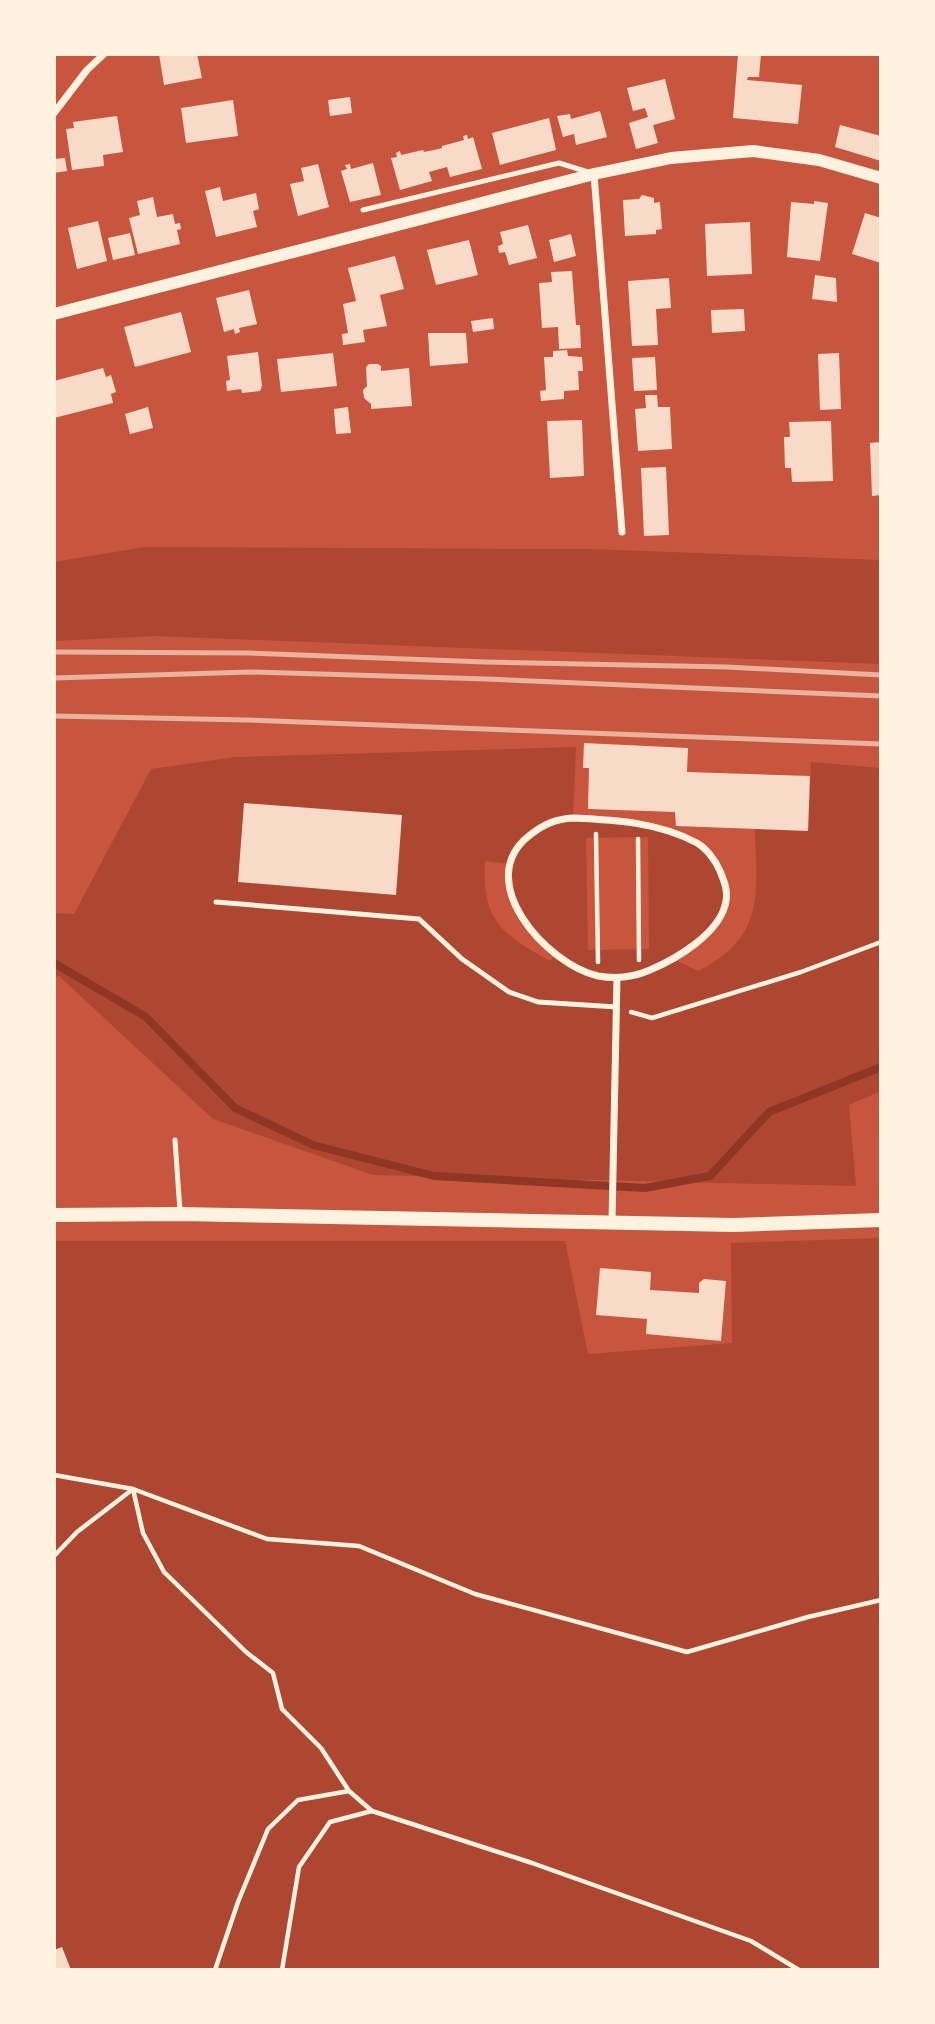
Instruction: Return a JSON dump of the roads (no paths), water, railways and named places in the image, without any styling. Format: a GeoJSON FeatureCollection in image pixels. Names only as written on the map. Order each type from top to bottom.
{"type":"FeatureCollection","features":[{"type":"Feature","properties":{"kind":"main road"},"geometry":{"type":"LineString","coordinates":[[54,1215],[180,1214],[733,1225],[881,1220]]}},
{"type":"Feature","properties":{"kind":"street"},"geometry":{"type":"LineString","coordinates":[[54,113],[102,55]]}},
{"type":"Feature","properties":{"kind":"street"},"geometry":{"type":"LineString","coordinates":[[54,314],[594,174],[671,158],[753,150],[819,160],[881,178]]}},
{"type":"Feature","properties":{"kind":"street"},"geometry":{"type":"LineString","coordinates":[[594,174],[622,532]]}},
{"type":"Feature","properties":{"kind":"street"},"geometry":{"type":"LineString","coordinates":[[555,819],[637,822],[658,828],[699,844],[717,863],[726,884],[726,902],[719,919],[696,943],[675,959],[639,975],[617,978],[598,976],[556,953],[535,934],[518,912],[509,889],[509,864],[519,844],[555,819]]}},
{"type":"Feature","properties":{"kind":"street"},"geometry":{"type":"LineString","coordinates":[[612,1223],[617,978]]}},
{"type":"Feature","properties":{"kind":"lane"},"geometry":{"type":"LineString","coordinates":[[363,210],[559,163],[594,174]]}},
{"type":"Feature","properties":{"kind":"lane"},"geometry":{"type":"LineString","coordinates":[[216,902],[419,919],[462,959],[509,992],[538,1002],[617,1007]]}},
{"type":"Feature","properties":{"kind":"lane"},"geometry":{"type":"LineString","coordinates":[[175,1140],[180,1214]]}},
{"type":"Feature","properties":{"kind":"waterway"},"geometry":{"type":"LineString","coordinates":[[54,963],[146,1017],[235,1108],[313,1145],[434,1176],[645,1188],[710,1176],[769,1112],[881,1067]]}},
{"type":"Feature","properties":{"kind":"railway"},"geometry":{"type":"LineString","coordinates":[[54,652],[249,653],[727,667],[881,675]]}},
{"type":"Feature","properties":{"kind":"railway"},"geometry":{"type":"LineString","coordinates":[[54,678],[250,672],[881,696]]}},
{"type":"Feature","properties":{"kind":"railway"},"geometry":{"type":"LineString","coordinates":[[54,716],[247,720],[881,744]]}}]}
